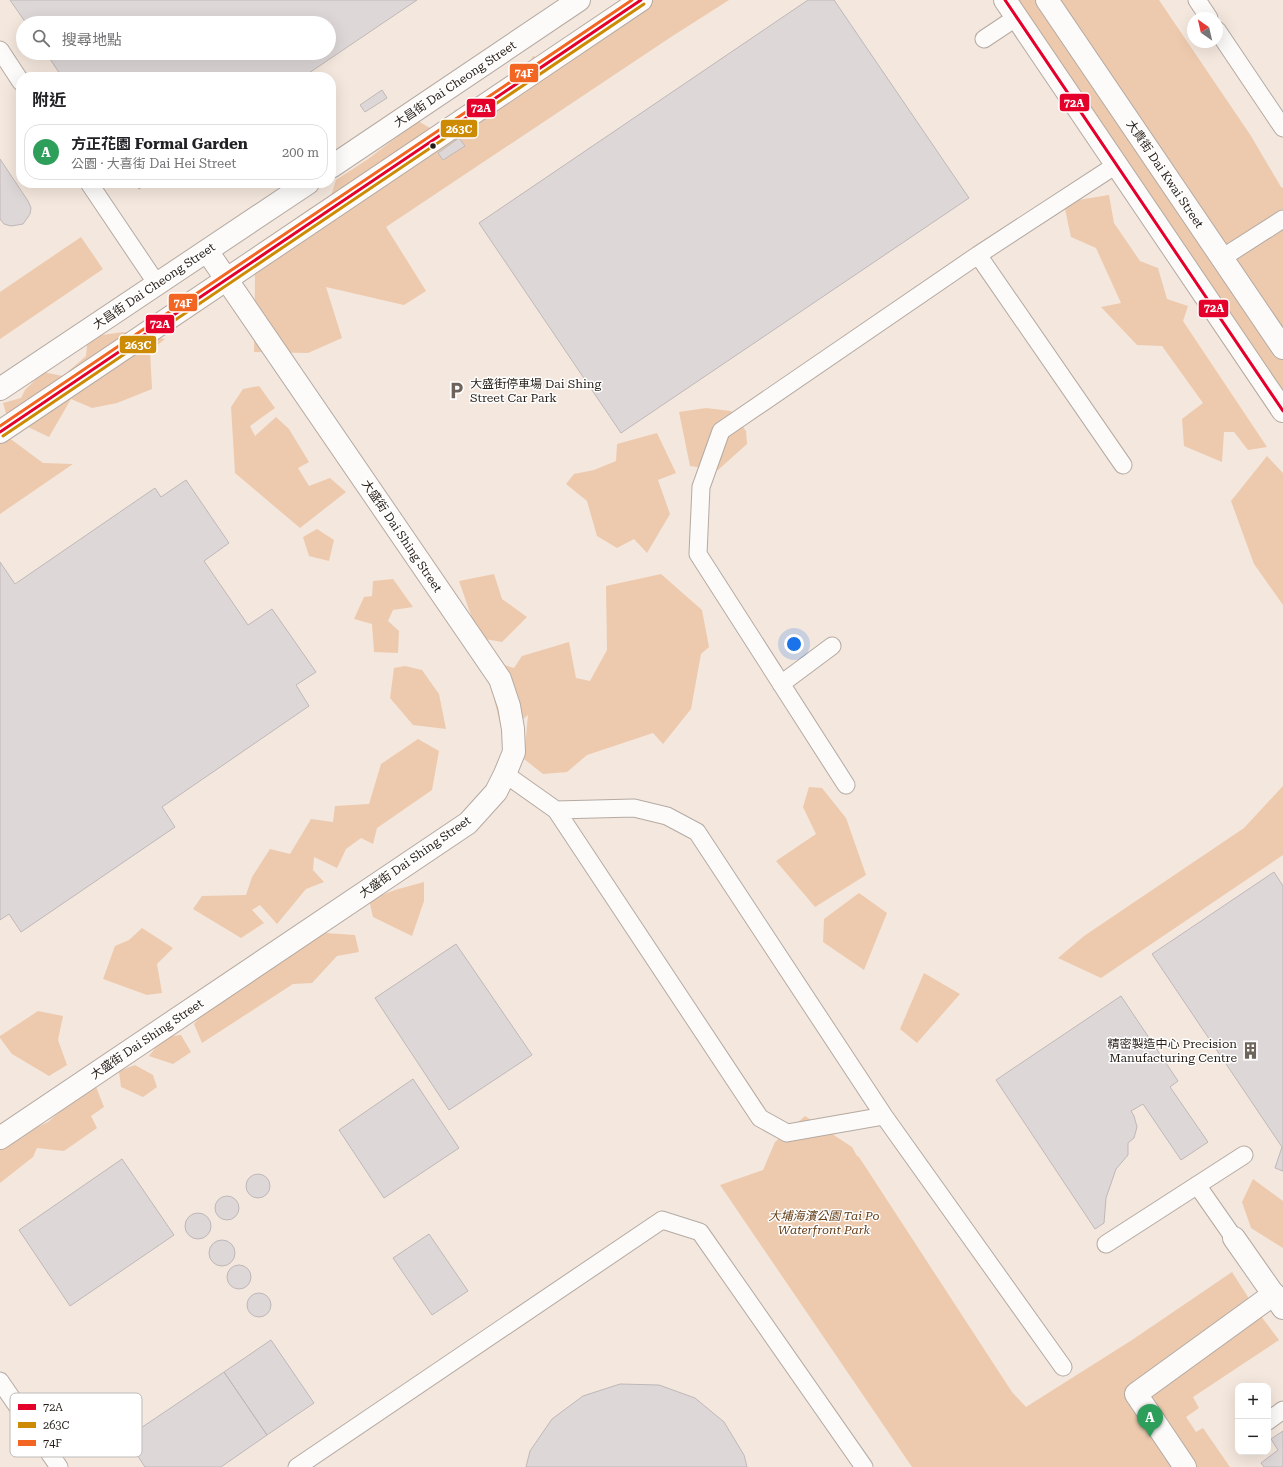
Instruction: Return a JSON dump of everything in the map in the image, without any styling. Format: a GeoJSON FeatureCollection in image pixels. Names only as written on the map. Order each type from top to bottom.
{"type":"FeatureCollection","features":[{"type":"Feature","properties":{"kind":"street","name":"大昌街 Dai Cheong Street"},"geometry":{"type":"LineString","coordinates":[[336,165],[579,0]]}},
{"type":"Feature","properties":{"kind":"street"},"geometry":{"type":"LineString","coordinates":[[0,432],[641,0]]}},
{"type":"Feature","properties":{"kind":"street","name":"大貴街 Dai Kwai Street"},"geometry":{"type":"LineString","coordinates":[[1047,0],[1283,348]]}},
{"type":"Feature","properties":{"kind":"street"},"geometry":{"type":"LineString","coordinates":[[1011,9],[1283,411]]}},
{"type":"Feature","properties":{"kind":"street","name":"大昌街 Dai Cheong Street"},"geometry":{"type":"LineString","coordinates":[[0,389],[301,188]]}},
{"type":"Feature","properties":{"kind":"street","name":"大盛街 Dai Shing Street"},"geometry":{"type":"LineString","coordinates":[[0,1138],[468,823],[496,792],[514,752],[513,729],[509,706],[500,679],[207,251]]}},
{"type":"Feature","properties":{"kind":"street"},"geometry":{"type":"LineString","coordinates":[[1185,1467],[1136,1394],[1280,1297],[1234,1238]]}},
{"type":"Feature","properties":{"kind":"lane"},"geometry":{"type":"LineString","coordinates":[[1197,0],[1205,12]]}},
{"type":"Feature","properties":{"kind":"lane"},"geometry":{"type":"LineString","coordinates":[[984,39],[1011,9]]}},
{"type":"Feature","properties":{"kind":"lane"},"geometry":{"type":"LineString","coordinates":[[1223,39],[1283,128]]}},
{"type":"Feature","properties":{"kind":"lane"},"geometry":{"type":"LineString","coordinates":[[0,50],[16,74]]}},
{"type":"Feature","properties":{"kind":"lane"},"geometry":{"type":"LineString","coordinates":[[846,785],[698,554],[701,487],[721,431],[978,255],[1116,165]]}},
{"type":"Feature","properties":{"kind":"lane"},"geometry":{"type":"LineString","coordinates":[[92,188],[157,284]]}},
{"type":"Feature","properties":{"kind":"lane"},"geometry":{"type":"LineString","coordinates":[[1222,258],[1283,219]]}},
{"type":"Feature","properties":{"kind":"lane"},"geometry":{"type":"LineString","coordinates":[[978,255],[1123,465]]}},
{"type":"Feature","properties":{"kind":"lane"},"geometry":{"type":"LineString","coordinates":[[781,684],[832,646]]}},
{"type":"Feature","properties":{"kind":"lane"},"geometry":{"type":"LineString","coordinates":[[505,774],[556,810],[760,1118],[787,1133],[884,1116]]}},
{"type":"Feature","properties":{"kind":"lane"},"geometry":{"type":"LineString","coordinates":[[556,810],[634,808],[667,816],[696,832],[884,1116],[1063,1367]]}},
{"type":"Feature","properties":{"kind":"lane"},"geometry":{"type":"LineString","coordinates":[[1106,1244],[1244,1155]]}},
{"type":"Feature","properties":{"kind":"lane"},"geometry":{"type":"LineString","coordinates":[[1196,1185],[1234,1238]]}},
{"type":"Feature","properties":{"kind":"lane"},"geometry":{"type":"LineString","coordinates":[[297,1467],[662,1220],[700,1232],[864,1467]]}},
{"type":"Feature","properties":{"kind":"lane"},"geometry":{"type":"LineString","coordinates":[[0,1381],[10,1396]]}},
{"type":"Feature","properties":{"kind":"lane"},"geometry":{"type":"LineString","coordinates":[[1271,1419],[1283,1410]]}},
{"type":"Feature","properties":{"kind":"lane"},"geometry":{"type":"LineString","coordinates":[[52,1457],[59,1467]]}},
{"type":"Feature","properties":{"kind":"green space"},"geometry":{"type":"Polygon","coordinates":[[[624,0],[729,0],[386,227],[426,291],[404,305],[326,287],[342,338],[308,353],[254,352],[255,278],[251,251],[310,208],[330,199],[333,188],[336,188],[336,180],[368,159],[418,121],[451,140],[455,110],[509,99],[533,56],[563,67],[624,0]]]}},
{"type":"Feature","properties":{"kind":"green space"},"geometry":{"type":"Polygon","coordinates":[[[1005,0],[1159,0],[1187,41],[1187,48],[1191,48],[1251,136],[1283,188],[1283,417],[1005,0]]]}},
{"type":"Feature","properties":{"kind":"green space"},"geometry":{"type":"Polygon","coordinates":[[[1109,195],[1114,223],[1140,261],[1158,268],[1167,299],[1188,306],[1183,321],[1267,447],[1248,450],[1234,432],[1224,432],[1222,462],[1184,446],[1182,419],[1203,403],[1162,346],[1137,345],[1101,307],[1121,303],[1096,248],[1071,237],[1065,209],[1078,200],[1109,195]]]}},
{"type":"Feature","properties":{"kind":"green space"},"geometry":{"type":"Polygon","coordinates":[[[81,237],[103,269],[0,339],[0,292],[81,237]]]}},
{"type":"Feature","properties":{"kind":"green space"},"geometry":{"type":"Polygon","coordinates":[[[123,332],[165,339],[150,351],[152,389],[117,403],[92,408],[71,399],[49,437],[7,417],[3,403],[21,398],[25,390],[43,372],[63,376],[86,356],[88,337],[123,332]]]}},
{"type":"Feature","properties":{"kind":"green space"},"geometry":{"type":"Polygon","coordinates":[[[259,386],[275,408],[250,426],[255,436],[276,417],[289,429],[309,462],[298,468],[309,486],[330,478],[346,492],[300,528],[235,473],[231,407],[243,389],[259,386]]]}},
{"type":"Feature","properties":{"kind":"green space"},"geometry":{"type":"Polygon","coordinates":[[[706,408],[731,411],[746,431],[747,444],[718,470],[690,466],[679,412],[706,408]]]}},
{"type":"Feature","properties":{"kind":"green space"},"geometry":{"type":"Polygon","coordinates":[[[0,433],[43,463],[73,464],[0,514],[0,433]]]}},
{"type":"Feature","properties":{"kind":"green space"},"geometry":{"type":"Polygon","coordinates":[[[657,433],[676,473],[658,480],[670,514],[647,553],[634,539],[617,548],[597,536],[587,501],[566,484],[574,474],[594,470],[616,461],[617,444],[657,433]]]}},
{"type":"Feature","properties":{"kind":"green space"},"geometry":{"type":"Polygon","coordinates":[[[1267,456],[1283,473],[1283,605],[1254,564],[1231,501],[1267,456]]]}},
{"type":"Feature","properties":{"kind":"green space"},"geometry":{"type":"Polygon","coordinates":[[[317,529],[334,540],[329,561],[309,556],[303,537],[317,529]]]}},
{"type":"Feature","properties":{"kind":"green space"},"geometry":{"type":"Polygon","coordinates":[[[494,574],[502,599],[527,617],[502,642],[479,638],[459,581],[494,574]]]}},
{"type":"Feature","properties":{"kind":"green space"},"geometry":{"type":"Polygon","coordinates":[[[661,574],[702,610],[709,647],[701,654],[691,709],[663,744],[653,733],[587,755],[567,772],[543,774],[524,759],[528,715],[503,736],[491,686],[501,664],[514,668],[522,656],[569,642],[576,678],[590,681],[607,650],[606,586],[661,574]]]}},
{"type":"Feature","properties":{"kind":"green space"},"geometry":{"type":"Polygon","coordinates":[[[393,579],[413,607],[393,610],[388,621],[399,631],[398,653],[374,652],[372,624],[354,619],[364,597],[372,596],[373,581],[393,579]]]}},
{"type":"Feature","properties":{"kind":"green space"},"geometry":{"type":"Polygon","coordinates":[[[405,666],[422,670],[439,694],[446,729],[413,725],[390,698],[394,668],[405,666]]]}},
{"type":"Feature","properties":{"kind":"green space"},"geometry":{"type":"Polygon","coordinates":[[[418,739],[439,751],[432,790],[377,828],[373,844],[361,838],[346,849],[337,868],[314,857],[313,870],[324,882],[306,889],[277,924],[260,905],[252,910],[264,923],[241,938],[193,909],[202,896],[246,895],[252,877],[270,849],[290,854],[311,819],[333,822],[335,806],[369,804],[381,764],[418,739]]]}},
{"type":"Feature","properties":{"kind":"green space"},"geometry":{"type":"Polygon","coordinates":[[[1283,786],[1283,855],[1101,978],[1058,958],[1084,936],[1244,828],[1283,786]]]}},
{"type":"Feature","properties":{"kind":"green space"},"geometry":{"type":"Polygon","coordinates":[[[809,787],[822,788],[846,818],[866,875],[815,907],[776,861],[816,834],[803,807],[809,787]]]}},
{"type":"Feature","properties":{"kind":"green space"},"geometry":{"type":"Polygon","coordinates":[[[424,882],[424,901],[412,936],[373,917],[369,900],[395,890],[424,882]]]}},
{"type":"Feature","properties":{"kind":"green space"},"geometry":{"type":"Polygon","coordinates":[[[859,893],[887,913],[864,970],[823,942],[824,919],[859,893]]]}},
{"type":"Feature","properties":{"kind":"green space"},"geometry":{"type":"Polygon","coordinates":[[[142,928],[173,948],[157,964],[162,993],[147,995],[103,979],[115,946],[129,940],[142,928]]]}},
{"type":"Feature","properties":{"kind":"green space"},"geometry":{"type":"Polygon","coordinates":[[[296,931],[355,935],[359,952],[337,956],[312,983],[293,984],[202,1043],[194,1024],[207,1008],[270,965],[287,959],[283,942],[296,931]]]}},
{"type":"Feature","properties":{"kind":"green space"},"geometry":{"type":"Polygon","coordinates":[[[924,973],[960,994],[917,1043],[900,1029],[924,973]]]}},
{"type":"Feature","properties":{"kind":"green space"},"geometry":{"type":"Polygon","coordinates":[[[38,1011],[63,1016],[58,1040],[67,1065],[49,1076],[12,1054],[0,1038],[0,1036],[38,1011]]]}},
{"type":"Feature","properties":{"kind":"green space"},"geometry":{"type":"Polygon","coordinates":[[[181,1035],[191,1052],[173,1064],[149,1056],[164,1037],[181,1035]]]}},
{"type":"Feature","properties":{"kind":"green space"},"geometry":{"type":"Polygon","coordinates":[[[135,1065],[153,1075],[157,1087],[143,1097],[121,1087],[119,1071],[135,1065]]]}},
{"type":"Feature","properties":{"kind":"green space"},"geometry":{"type":"Polygon","coordinates":[[[95,1084],[104,1107],[91,1116],[97,1128],[64,1151],[37,1148],[33,1157],[0,1183],[0,1149],[10,1141],[22,1138],[31,1130],[48,1122],[67,1105],[95,1084]]]}},
{"type":"Feature","properties":{"kind":"green space","name":"大埔海濱公園 Tai Po Waterfront Park"},"geometry":{"type":"Polygon","coordinates":[[[805,1116],[852,1147],[1012,1392],[1026,1407],[1132,1340],[1232,1272],[1255,1308],[1279,1340],[1193,1397],[1199,1408],[1186,1417],[1196,1432],[1203,1428],[1230,1467],[912,1467],[720,1185],[763,1170],[775,1142],[805,1116]]]}},
{"type":"Feature","properties":{"kind":"green space"},"geometry":{"type":"Polygon","coordinates":[[[1253,1179],[1283,1201],[1283,1248],[1251,1228],[1242,1202],[1253,1179]]]}},
{"type":"Feature","properties":{"kind":"building"},"geometry":{"type":"Polygon","coordinates":[[[10,0],[417,0],[336,55],[336,16],[21,16],[10,0]]]}},
{"type":"Feature","properties":{"kind":"building"},"geometry":{"type":"Polygon","coordinates":[[[808,0],[834,0],[969,198],[621,433],[479,223],[808,0]]]}},
{"type":"Feature","properties":{"kind":"building"},"geometry":{"type":"Polygon","coordinates":[[[51,60],[328,60],[310,72],[59,72],[51,60]]]}},
{"type":"Feature","properties":{"kind":"building"},"geometry":{"type":"Polygon","coordinates":[[[382,90],[387,98],[365,112],[360,105],[382,90]]]}},
{"type":"Feature","properties":{"kind":"building"},"geometry":{"type":"Polygon","coordinates":[[[459,138],[465,146],[443,160],[438,153],[459,138]]]}},
{"type":"Feature","properties":{"kind":"building"},"geometry":{"type":"Polygon","coordinates":[[[0,159],[16,183],[16,188],[19,188],[31,208],[30,214],[23,224],[11,226],[4,224],[0,219],[0,159]]]}},
{"type":"Feature","properties":{"kind":"building"},"geometry":{"type":"Polygon","coordinates":[[[186,480],[229,543],[204,561],[248,625],[272,609],[316,672],[296,685],[309,706],[162,807],[175,827],[21,932],[9,914],[0,920],[0,562],[15,584],[155,488],[161,497],[186,480]]]}},
{"type":"Feature","properties":{"kind":"building","name":"精密製造中心 Precision Manufacturing Centre"},"geometry":{"type":"Polygon","coordinates":[[[1274,872],[1283,886],[1283,1171],[1275,1168],[1282,1147],[1152,954],[1274,872]]]}},
{"type":"Feature","properties":{"kind":"building"},"geometry":{"type":"Polygon","coordinates":[[[456,944],[532,1055],[449,1110],[375,998],[456,944]]]}},
{"type":"Feature","properties":{"kind":"building"},"geometry":{"type":"Polygon","coordinates":[[[1121,996],[1178,1081],[1170,1087],[1208,1142],[1181,1160],[1143,1104],[1131,1111],[1137,1127],[1134,1138],[1128,1143],[1128,1155],[1116,1169],[1106,1198],[1104,1223],[1095,1229],[996,1080],[1121,996]]]}},
{"type":"Feature","properties":{"kind":"building"},"geometry":{"type":"Polygon","coordinates":[[[413,1079],[459,1148],[384,1198],[339,1130],[413,1079]]]}},
{"type":"Feature","properties":{"kind":"building"},"geometry":{"type":"Polygon","coordinates":[[[122,1159],[174,1235],[70,1306],[19,1230],[122,1159]]]}},
{"type":"Feature","properties":{"kind":"building"},"geometry":{"type":"Polygon","coordinates":[[[253,1174],[263,1174],[270,1181],[270,1191],[263,1198],[253,1198],[246,1191],[246,1181],[253,1174]]]}},
{"type":"Feature","properties":{"kind":"building"},"geometry":{"type":"Polygon","coordinates":[[[222,1196],[232,1196],[239,1203],[239,1213],[232,1220],[222,1220],[215,1213],[215,1203],[222,1196]]]}},
{"type":"Feature","properties":{"kind":"building"},"geometry":{"type":"Polygon","coordinates":[[[198,1213],[207,1217],[211,1226],[207,1235],[198,1239],[189,1235],[185,1226],[189,1217],[198,1213]]]}},
{"type":"Feature","properties":{"kind":"building"},"geometry":{"type":"Polygon","coordinates":[[[429,1234],[468,1291],[432,1315],[393,1258],[429,1234]]]}},
{"type":"Feature","properties":{"kind":"building"},"geometry":{"type":"Polygon","coordinates":[[[222,1240],[231,1244],[235,1253],[231,1262],[222,1266],[213,1262],[209,1253],[213,1244],[222,1240]]]}},
{"type":"Feature","properties":{"kind":"building"},"geometry":{"type":"Polygon","coordinates":[[[239,1265],[248,1268],[251,1277],[248,1286],[239,1289],[230,1286],[227,1277],[230,1268],[239,1265]]]}},
{"type":"Feature","properties":{"kind":"building"},"geometry":{"type":"Polygon","coordinates":[[[254,1293],[264,1293],[271,1300],[271,1310],[264,1317],[254,1317],[247,1310],[247,1300],[254,1293]]]}},
{"type":"Feature","properties":{"kind":"building"},"geometry":{"type":"Polygon","coordinates":[[[271,1340],[314,1403],[267,1435],[224,1372],[271,1340]]]}},
{"type":"Feature","properties":{"kind":"building"},"geometry":{"type":"Polygon","coordinates":[[[224,1372],[267,1435],[221,1467],[145,1467],[138,1457],[142,1457],[142,1427],[224,1372]]]}},
{"type":"Feature","properties":{"kind":"building"},"geometry":{"type":"Polygon","coordinates":[[[620,1384],[659,1385],[695,1398],[724,1422],[744,1455],[747,1467],[526,1467],[530,1451],[552,1419],[583,1396],[620,1384]]]}},
{"type":"Feature","properties":{"kind":"building"},"geometry":{"type":"Polygon","coordinates":[[[1283,1431],[1283,1467],[1264,1467],[1261,1463],[1278,1450],[1271,1439],[1283,1431]]]}},
{"type":"Feature","properties":{"kind":"transit line","name":"74F"},"geometry":{"type":"LineString","coordinates":[[0,426],[632,0]]}},
{"type":"Feature","properties":{"kind":"transit line","name":"72A"},"geometry":{"type":"LineString","coordinates":[[0,432],[641,0]]}},
{"type":"Feature","properties":{"kind":"transit line","name":"72A"},"geometry":{"type":"LineString","coordinates":[[1005,0],[1283,411]]}},
{"type":"Feature","properties":{"kind":"transit line","name":"263C"},"geometry":{"type":"LineString","coordinates":[[3,436],[644,4]]}},
{"type":"Feature","properties":{"kind":"place","name":"大盛街停車場 Dai Shing Street Car Park"},"geometry":{"type":"Point","coordinates":[457,391]}},
{"type":"Feature","properties":{"kind":"place","name":"精密製造中心 Precision Manufacturing Centre"},"geometry":{"type":"Point","coordinates":[1250,1051]}},
{"type":"Feature","properties":{"kind":"place","name":"方正花園 Formal Garden"},"geometry":{"type":"Point","coordinates":[1150,1437]}}]}
